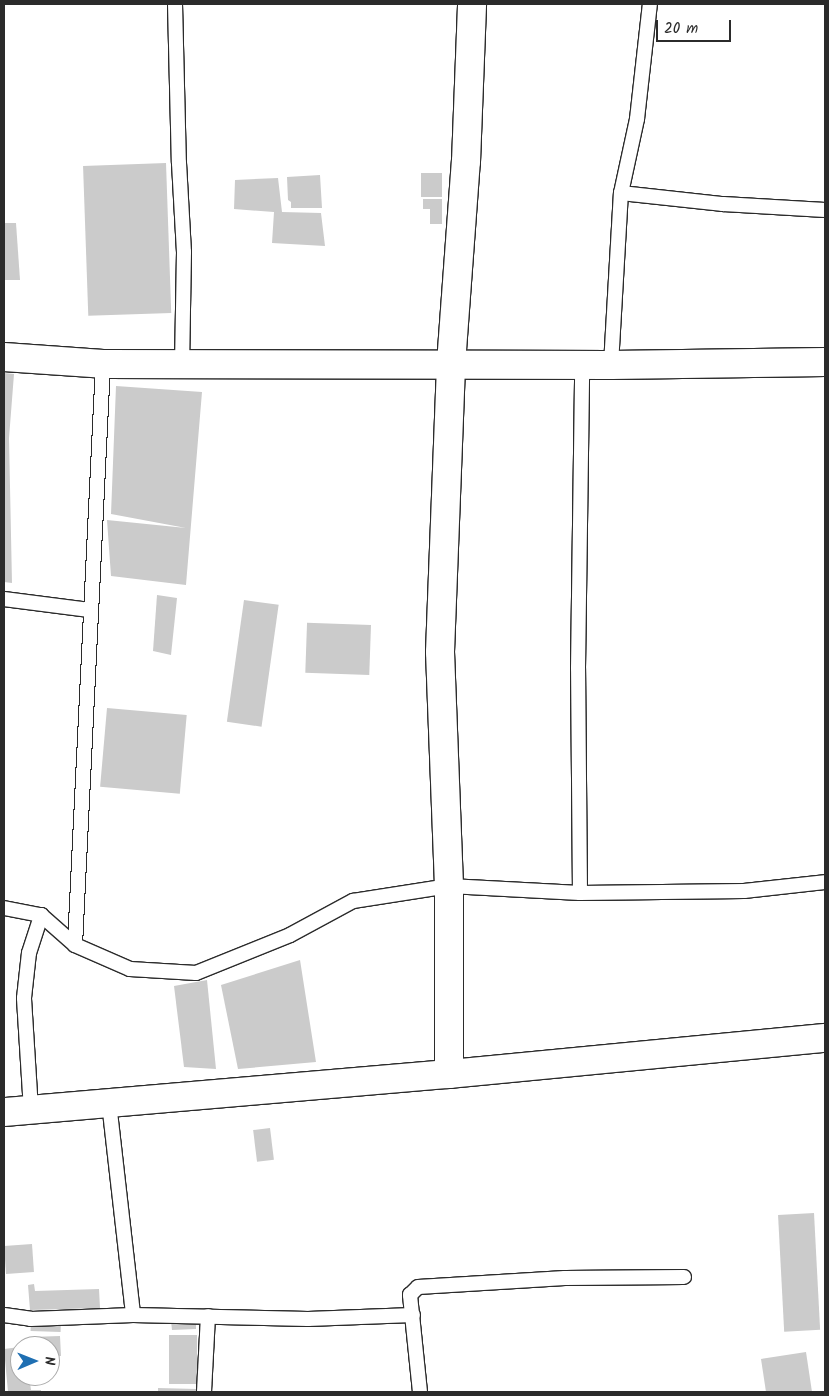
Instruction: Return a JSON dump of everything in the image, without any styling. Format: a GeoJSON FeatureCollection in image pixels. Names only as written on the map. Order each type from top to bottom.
{"type":"FeatureCollection","features":[{"type":"Feature","properties":{"kind":"street"},"geometry":{"type":"LineString","coordinates":[[448,1074],[448,886],[440,652],[452,364],[466,162],[472,4]]}},
{"type":"Feature","properties":{"kind":"street"},"geometry":{"type":"LineString","coordinates":[[4,357],[103,364],[611,365],[825,362]]}},
{"type":"Feature","properties":{"kind":"street"},"geometry":{"type":"LineString","coordinates":[[4,1112],[448,1074],[825,1038]]}},
{"type":"Feature","properties":{"kind":"lane"},"geometry":{"type":"LineString","coordinates":[[175,4],[178,163],[184,252],[182,364]]}},
{"type":"Feature","properties":{"kind":"lane"},"geometry":{"type":"LineString","coordinates":[[611,365],[621,193],[637,120],[650,4]]}},
{"type":"Feature","properties":{"kind":"lane"},"geometry":{"type":"LineString","coordinates":[[621,193],[723,204],[825,210]]}},
{"type":"Feature","properties":{"kind":"lane"},"geometry":{"type":"LineString","coordinates":[[75,945],[103,364]]}},
{"type":"Feature","properties":{"kind":"lane"},"geometry":{"type":"LineString","coordinates":[[580,893],[578,668],[582,365]]}},
{"type":"Feature","properties":{"kind":"lane"},"geometry":{"type":"LineString","coordinates":[[4,599],[90,610]]}},
{"type":"Feature","properties":{"kind":"lane"},"geometry":{"type":"LineString","coordinates":[[4,908],[41,915],[75,945],[130,968],[196,973],[290,935],[353,901],[448,886],[580,893],[744,891],[825,882]]}},
{"type":"Feature","properties":{"kind":"lane"},"geometry":{"type":"LineString","coordinates":[[31,1110],[24,998],[29,953],[41,915]]}},
{"type":"Feature","properties":{"kind":"lane"},"geometry":{"type":"LineString","coordinates":[[109,1103],[133,1315]]}},
{"type":"Feature","properties":{"kind":"lane"},"geometry":{"type":"LineString","coordinates":[[420,1392],[410,1295],[418,1287],[564,1278],[684,1277]]}},
{"type":"Feature","properties":{"kind":"lane"},"geometry":{"type":"LineString","coordinates":[[4,1311],[31,1319],[133,1315],[308,1320],[413,1315]]}},
{"type":"Feature","properties":{"kind":"lane"},"geometry":{"type":"LineString","coordinates":[[204,1392],[208,1316]]}},
{"type":"Feature","properties":{"kind":"building"},"geometry":{"type":"Polygon","coordinates":[[[166,163],[171,313],[88,316],[83,166],[166,163]]]}},
{"type":"Feature","properties":{"kind":"building"},"geometry":{"type":"Polygon","coordinates":[[[421,173],[442,173],[442,197],[421,197],[421,173]]]}},
{"type":"Feature","properties":{"kind":"building"},"geometry":{"type":"Polygon","coordinates":[[[320,175],[322,208],[291,208],[291,202],[288,200],[287,177],[320,175]]]}},
{"type":"Feature","properties":{"kind":"building"},"geometry":{"type":"Polygon","coordinates":[[[278,178],[282,212],[321,213],[325,246],[272,243],[274,212],[234,209],[235,180],[278,178]]]}},
{"type":"Feature","properties":{"kind":"building"},"geometry":{"type":"Polygon","coordinates":[[[423,199],[442,199],[442,224],[430,224],[430,209],[423,209],[423,199]]]}},
{"type":"Feature","properties":{"kind":"building"},"geometry":{"type":"Polygon","coordinates":[[[4,223],[16,223],[20,280],[4,280],[4,223]]]}},
{"type":"Feature","properties":{"kind":"building"},"geometry":{"type":"Polygon","coordinates":[[[4,373],[14,374],[9,438],[12,583],[4,582],[4,373]]]}},
{"type":"Feature","properties":{"kind":"building"},"geometry":{"type":"Polygon","coordinates":[[[116,386],[202,392],[186,585],[111,576],[107,520],[186,528],[111,514],[116,386]]]}},
{"type":"Feature","properties":{"kind":"building"},"geometry":{"type":"Polygon","coordinates":[[[157,595],[177,598],[171,655],[153,651],[157,595]]]}},
{"type":"Feature","properties":{"kind":"building"},"geometry":{"type":"Polygon","coordinates":[[[244,600],[279,605],[262,727],[227,722],[244,600]]]}},
{"type":"Feature","properties":{"kind":"building"},"geometry":{"type":"Polygon","coordinates":[[[307,623],[371,625],[369,675],[305,673],[307,623]]]}},
{"type":"Feature","properties":{"kind":"building"},"geometry":{"type":"Polygon","coordinates":[[[107,708],[187,715],[180,794],[100,787],[107,708]]]}},
{"type":"Feature","properties":{"kind":"building"},"geometry":{"type":"Polygon","coordinates":[[[300,960],[316,1062],[238,1069],[221,985],[300,960]]]}},
{"type":"Feature","properties":{"kind":"building"},"geometry":{"type":"Polygon","coordinates":[[[207,980],[216,1069],[184,1067],[174,986],[207,980]]]}},
{"type":"Feature","properties":{"kind":"building"},"geometry":{"type":"Polygon","coordinates":[[[270,1128],[274,1160],[257,1162],[253,1130],[270,1128]]]}},
{"type":"Feature","properties":{"kind":"building"},"geometry":{"type":"Polygon","coordinates":[[[814,1213],[820,1330],[784,1332],[778,1215],[814,1213]]]}},
{"type":"Feature","properties":{"kind":"building"},"geometry":{"type":"Polygon","coordinates":[[[32,1244],[34,1272],[6,1274],[4,1246],[32,1244]]]}},
{"type":"Feature","properties":{"kind":"building"},"geometry":{"type":"Polygon","coordinates":[[[34,1284],[35,1291],[99,1289],[100,1308],[30,1310],[28,1285],[34,1284]]]}},
{"type":"Feature","properties":{"kind":"building"},"geometry":{"type":"Polygon","coordinates":[[[31,1319],[61,1320],[61,1332],[31,1331],[31,1319]]]}},
{"type":"Feature","properties":{"kind":"building"},"geometry":{"type":"Polygon","coordinates":[[[171,1321],[196,1321],[196,1329],[172,1330],[171,1321]]]}},
{"type":"Feature","properties":{"kind":"building"},"geometry":{"type":"Polygon","coordinates":[[[169,1335],[197,1335],[197,1384],[169,1384],[169,1335]]]}},
{"type":"Feature","properties":{"kind":"building"},"geometry":{"type":"Polygon","coordinates":[[[10,1348],[10,1386],[30,1386],[31,1390],[41,1390],[41,1392],[8,1392],[4,1349],[10,1348]]]}},
{"type":"Feature","properties":{"kind":"building"},"geometry":{"type":"Polygon","coordinates":[[[806,1352],[812,1392],[766,1392],[761,1359],[806,1352]]]}},
{"type":"Feature","properties":{"kind":"building"},"geometry":{"type":"Polygon","coordinates":[[[158,1388],[197,1389],[197,1392],[158,1392],[158,1388]]]}}]}
